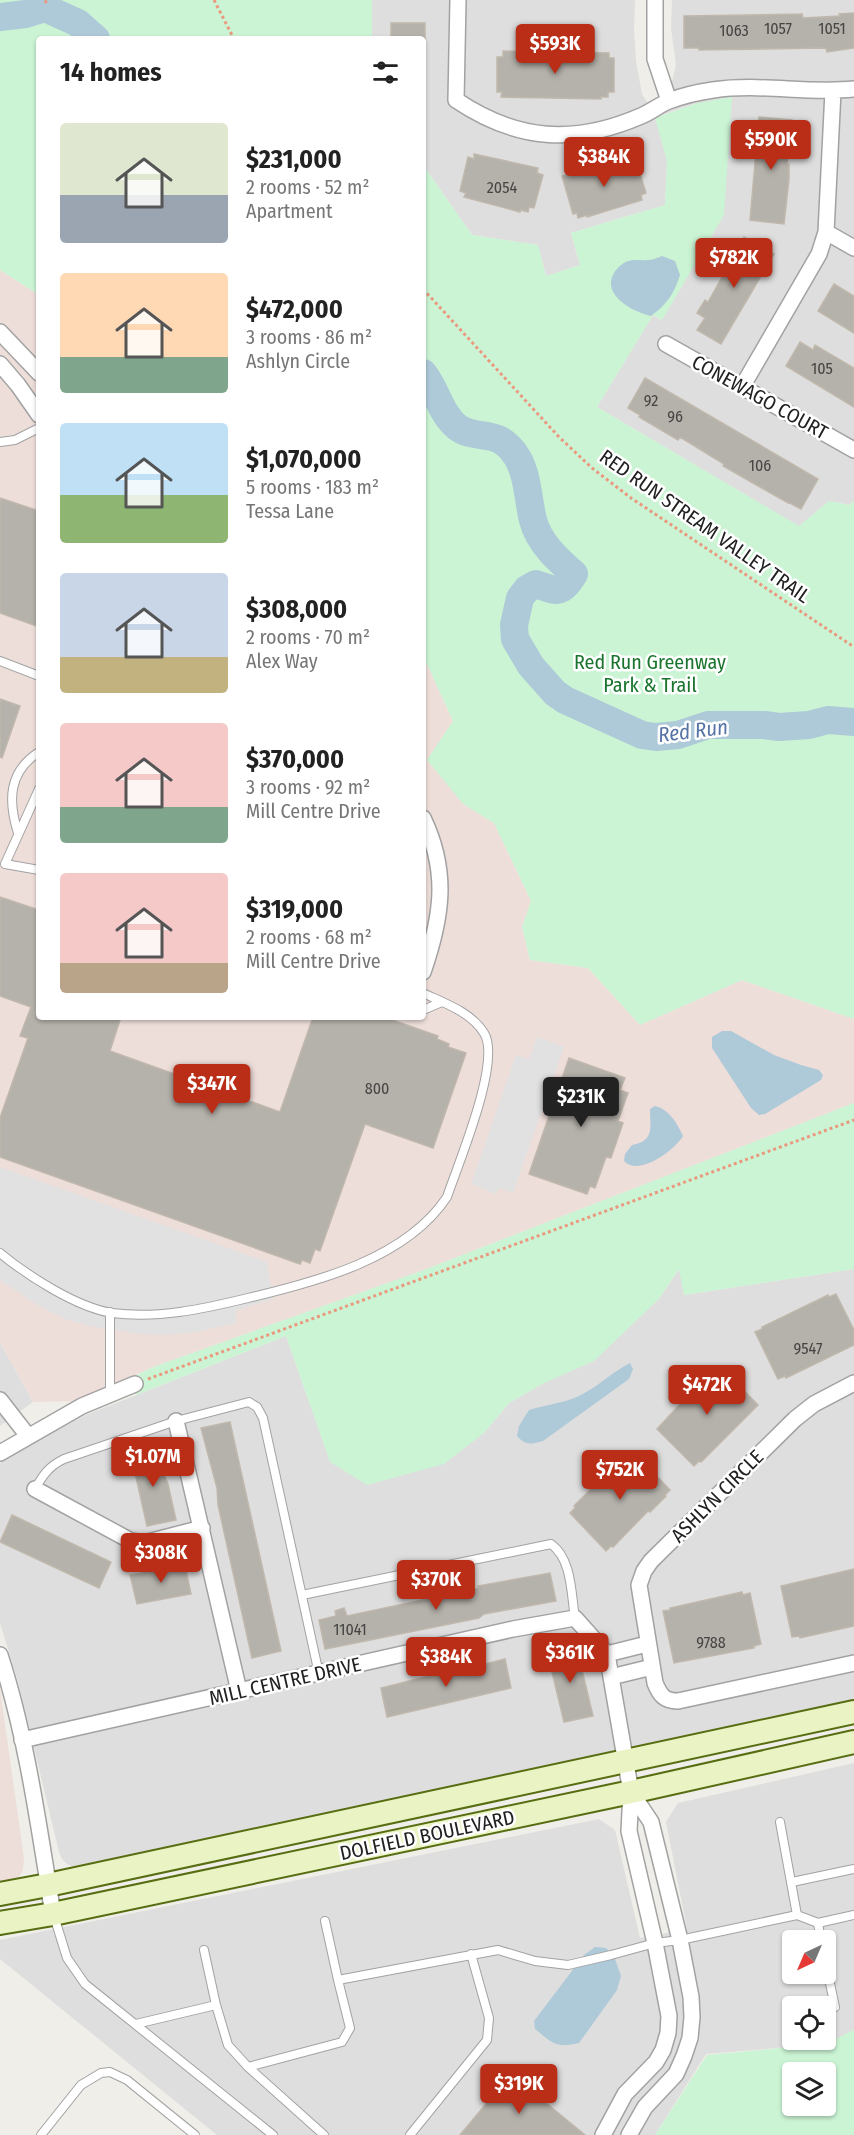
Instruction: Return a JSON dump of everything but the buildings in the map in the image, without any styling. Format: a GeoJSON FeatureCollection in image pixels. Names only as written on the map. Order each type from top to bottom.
{"type":"FeatureCollection","features":[{"type":"Feature","properties":{"kind":"main road","name":"DOLFIELD BOULEVARD"},"geometry":{"type":"LineString","coordinates":[[0,1894],[854,1712]]}},
{"type":"Feature","properties":{"kind":"main road","name":"DOLFIELD BOULEVARD"},"geometry":{"type":"LineString","coordinates":[[0,1923],[53,1914],[631,1792],[854,1742]]}},
{"type":"Feature","properties":{"kind":"street"},"geometry":{"type":"LineString","coordinates":[[458,0],[456,100],[478,115],[504,126],[531,133],[588,134],[643,115],[669,101],[712,90],[746,87],[833,91],[854,89]]}},
{"type":"Feature","properties":{"kind":"street"},"geometry":{"type":"LineString","coordinates":[[655,0],[656,59],[669,101]]}},
{"type":"Feature","properties":{"kind":"street"},"geometry":{"type":"LineString","coordinates":[[742,387],[819,254],[826,232],[833,91]]}},
{"type":"Feature","properties":{"kind":"street"},"geometry":{"type":"LineString","coordinates":[[826,232],[854,248]]}},
{"type":"Feature","properties":{"kind":"street"},"geometry":{"type":"LineString","coordinates":[[0,332],[36,370]]}},
{"type":"Feature","properties":{"kind":"street","name":"CONEWAGO COURT"},"geometry":{"type":"LineString","coordinates":[[666,344],[854,450]]}},
{"type":"Feature","properties":{"kind":"street"},"geometry":{"type":"LineString","coordinates":[[0,364],[36,411]]}},
{"type":"Feature","properties":{"kind":"street"},"geometry":{"type":"LineString","coordinates":[[426,824],[438,860],[441,887],[440,908],[426,962]]}},
{"type":"Feature","properties":{"kind":"street","name":"ASHLYN CIRCLE"},"geometry":{"type":"LineString","coordinates":[[854,1383],[804,1411],[651,1561],[639,1585],[647,1644],[658,1691],[661,1696],[671,1701],[854,1663]]}},
{"type":"Feature","properties":{"kind":"street"},"geometry":{"type":"LineString","coordinates":[[0,1453],[82,1406],[135,1384]]}},
{"type":"Feature","properties":{"kind":"street"},"geometry":{"type":"LineString","coordinates":[[0,1400],[28,1436]]}},
{"type":"Feature","properties":{"kind":"street"},"geometry":{"type":"LineString","coordinates":[[176,1421],[239,1691]]}},
{"type":"Feature","properties":{"kind":"street"},"geometry":{"type":"LineString","coordinates":[[35,1489],[131,1541],[144,1543],[202,1528]]}},
{"type":"Feature","properties":{"kind":"street"},"geometry":{"type":"LineString","coordinates":[[575,1618],[607,1654],[631,1792],[629,1831],[669,2016],[668,2033],[663,2050],[656,2062],[625,2094],[603,2135]]}},
{"type":"Feature","properties":{"kind":"street","name":"MILL CENTRE DRIVE"},"geometry":{"type":"LineString","coordinates":[[22,1740],[513,1629],[575,1618]]}},
{"type":"Feature","properties":{"kind":"street"},"geometry":{"type":"LineString","coordinates":[[607,1654],[647,1644]]}},
{"type":"Feature","properties":{"kind":"street"},"geometry":{"type":"LineString","coordinates":[[0,1655],[9,1682],[22,1740],[53,1914]]}},
{"type":"Feature","properties":{"kind":"street"},"geometry":{"type":"LineString","coordinates":[[611,1677],[652,1667]]}},
{"type":"Feature","properties":{"kind":"street"},"geometry":{"type":"LineString","coordinates":[[629,2135],[645,2107],[676,2074],[690,2038],[692,2017],[691,1997],[680,1940],[651,1822],[631,1792]]}},
{"type":"Feature","properties":{"kind":"lane"},"geometry":{"type":"LineString","coordinates":[[0,442],[15,440],[36,430]]}},
{"type":"Feature","properties":{"kind":"lane"},"geometry":{"type":"LineString","coordinates":[[0,661],[36,675]]}},
{"type":"Feature","properties":{"kind":"lane"},"geometry":{"type":"LineString","coordinates":[[18,833],[11,800],[15,782],[24,765],[36,755]]}},
{"type":"Feature","properties":{"kind":"lane"},"geometry":{"type":"LineString","coordinates":[[36,795],[3,866],[36,870]]}},
{"type":"Feature","properties":{"kind":"lane"},"geometry":{"type":"LineString","coordinates":[[0,1253],[44,1285],[75,1300],[110,1312],[142,1315],[170,1314],[312,1282],[391,1247],[419,1228],[438,1210],[447,1197],[489,1067],[489,1049],[485,1034],[458,1010],[426,994]]}},
{"type":"Feature","properties":{"kind":"lane"},"geometry":{"type":"LineString","coordinates":[[426,1009],[442,1002]]}},
{"type":"Feature","properties":{"kind":"lane"},"geometry":{"type":"LineString","coordinates":[[110,1312],[110,1394]]}},
{"type":"Feature","properties":{"kind":"lane"},"geometry":{"type":"LineString","coordinates":[[35,1489],[44,1473],[52,1465],[176,1421],[249,1402],[257,1407],[263,1418],[318,1674]]}},
{"type":"Feature","properties":{"kind":"lane"},"geometry":{"type":"LineString","coordinates":[[302,1595],[551,1544],[560,1550],[565,1560],[575,1618]]}},
{"type":"Feature","properties":{"kind":"lane"},"geometry":{"type":"LineString","coordinates":[[780,1822],[797,1915]]}},
{"type":"Feature","properties":{"kind":"lane"},"geometry":{"type":"LineString","coordinates":[[792,1882],[854,1869]]}},
{"type":"Feature","properties":{"kind":"lane"},"geometry":{"type":"LineString","coordinates":[[53,1914],[67,1958],[86,1984],[273,2135]]}},
{"type":"Feature","properties":{"kind":"lane"},"geometry":{"type":"LineString","coordinates":[[338,1980],[498,1950],[535,1961],[568,1965],[611,1956],[655,1943],[680,1940],[797,1915],[818,1923],[854,1915]]}},
{"type":"Feature","properties":{"kind":"lane"},"geometry":{"type":"LineString","coordinates":[[249,2067],[342,2042],[350,2028],[325,1921]]}},
{"type":"Feature","properties":{"kind":"lane"},"geometry":{"type":"LineString","coordinates":[[818,1923],[819,1930]]}},
{"type":"Feature","properties":{"kind":"lane"},"geometry":{"type":"LineString","coordinates":[[204,1950],[216,2005],[228,2045],[324,2135]]}},
{"type":"Feature","properties":{"kind":"lane"},"geometry":{"type":"LineString","coordinates":[[410,2135],[488,2040],[489,2018],[471,1954]]}},
{"type":"Feature","properties":{"kind":"lane"},"geometry":{"type":"LineString","coordinates":[[136,2024],[216,2005]]}},
{"type":"Feature","properties":{"kind":"lane"},"geometry":{"type":"LineString","coordinates":[[41,2135],[81,2085],[101,2073],[110,2072],[127,2080],[195,2135]]}},
{"type":"Feature","properties":{"kind":"path"},"geometry":{"type":"LineString","coordinates":[[214,0],[232,36]]}},
{"type":"Feature","properties":{"kind":"path","name":"RED RUN STREAM VALLEY TRAIL"},"geometry":{"type":"LineString","coordinates":[[426,293],[559,437],[592,468],[631,498],[854,647]]}},
{"type":"Feature","properties":{"kind":"path"},"geometry":{"type":"LineString","coordinates":[[135,1384],[854,1120]]}},
{"type":"Feature","properties":{"kind":"shaded area"},"geometry":{"type":"Polygon","coordinates":[[[372,0],[635,0],[636,61],[642,94],[656,117],[667,161],[665,205],[571,233],[580,265],[546,276],[538,245],[472,235],[426,169],[426,36],[372,36],[372,0]]]}},
{"type":"Feature","properties":{"kind":"shaded area"},"geometry":{"type":"Polygon","coordinates":[[[672,0],[854,0],[854,501],[849,505],[829,501],[800,527],[597,407],[653,315],[661,320],[697,103],[656,117],[666,106],[676,65],[671,28],[672,0]]]}},
{"type":"Feature","properties":{"kind":"shaded area"},"geometry":{"type":"Polygon","coordinates":[[[0,270],[36,293],[36,1020],[426,1020],[426,664],[453,721],[463,804],[494,823],[531,901],[522,927],[530,960],[588,968],[640,1025],[742,980],[854,1019],[854,1103],[421,1271],[156,1366],[77,1401],[33,1402],[0,1342],[0,270]]]}},
{"type":"Feature","properties":{"kind":"shaded area"},"geometry":{"type":"Polygon","coordinates":[[[537,1037],[564,1047],[513,1193],[499,1188],[496,1194],[471,1184],[516,1055],[529,1059],[537,1037]]]}},
{"type":"Feature","properties":{"kind":"shaded area"},"geometry":{"type":"Polygon","coordinates":[[[0,1167],[267,1262],[273,1299],[235,1311],[237,1323],[195,1332],[166,1335],[140,1334],[90,1326],[65,1319],[39,1306],[0,1280],[0,1167]]]}},
{"type":"Feature","properties":{"kind":"shaded area"},"geometry":{"type":"Polygon","coordinates":[[[680,1268],[684,1295],[854,1269],[854,1703],[83,1871],[67,1864],[62,1859],[18,1681],[0,1623],[0,1464],[2,1461],[86,1415],[286,1336],[330,1461],[485,1432],[509,1403],[542,1384],[658,1300],[680,1268]]]}},
{"type":"Feature","properties":{"kind":"shaded area"},"geometry":{"type":"Polygon","coordinates":[[[0,1342],[33,1402],[0,1426],[0,1342]]]}},
{"type":"Feature","properties":{"kind":"shaded area"},"geometry":{"type":"Polygon","coordinates":[[[0,1689],[24,1858],[23,1870],[18,1879],[8,1885],[0,1886],[0,1689]]]}},
{"type":"Feature","properties":{"kind":"shaded area"},"geometry":{"type":"Polygon","coordinates":[[[854,1763],[854,2031],[836,2039],[836,1996],[782,1996],[782,2048],[706,2054],[655,2135],[217,2135],[0,1959],[0,1940],[599,1819],[615,1830],[640,1938],[687,1929],[666,1822],[678,1803],[854,1763]]]}},
{"type":"Feature","properties":{"kind":"green space"},"geometry":{"type":"Polygon","coordinates":[[[0,0],[372,0],[372,36],[36,36],[36,293],[0,270],[0,0]]]}},
{"type":"Feature","properties":{"kind":"green space","name":"Red Run Greenway Park & Trail"},"geometry":{"type":"Polygon","coordinates":[[[732,97],[724,215],[662,320],[653,315],[597,407],[799,526],[829,501],[849,505],[854,501],[854,1019],[742,980],[640,1025],[588,968],[530,960],[522,927],[531,901],[494,823],[463,804],[427,760],[453,721],[426,664],[426,169],[472,235],[538,245],[546,276],[580,265],[571,233],[665,205],[667,161],[655,118],[697,103],[732,97]]]}},
{"type":"Feature","properties":{"kind":"green space"},"geometry":{"type":"Polygon","coordinates":[[[854,1103],[854,1269],[684,1295],[679,1269],[658,1300],[594,1361],[542,1384],[509,1403],[485,1432],[444,1464],[367,1485],[330,1462],[286,1336],[136,1395],[128,1379],[156,1366],[421,1271],[854,1103]]]}},
{"type":"Feature","properties":{"kind":"green space"},"geometry":{"type":"Polygon","coordinates":[[[854,2030],[854,2135],[655,2135],[707,2055],[782,2048],[782,2050],[836,2050],[836,2039],[854,2030]]]}},
{"type":"Feature","properties":{"kind":"water"},"geometry":{"type":"Polygon","coordinates":[[[662,256],[675,261],[680,275],[666,303],[651,316],[636,311],[615,295],[611,281],[614,273],[622,264],[662,256]]]}},
{"type":"Feature","properties":{"kind":"water"},"geometry":{"type":"Polygon","coordinates":[[[722,1031],[731,1031],[774,1055],[819,1070],[823,1075],[821,1080],[765,1114],[759,1115],[751,1108],[712,1048],[712,1037],[722,1031]]]}},
{"type":"Feature","properties":{"kind":"water"},"geometry":{"type":"Polygon","coordinates":[[[655,1106],[668,1113],[683,1136],[673,1148],[656,1160],[638,1166],[631,1165],[624,1161],[625,1154],[632,1145],[648,1137],[650,1109],[655,1106]]]}},
{"type":"Feature","properties":{"kind":"water"},"geometry":{"type":"Polygon","coordinates":[[[630,1363],[633,1369],[629,1379],[543,1441],[529,1443],[517,1436],[519,1426],[529,1410],[579,1396],[630,1363]]]}},
{"type":"Feature","properties":{"kind":"water"},"geometry":{"type":"Polygon","coordinates":[[[595,1947],[606,1948],[614,1956],[621,1976],[617,1990],[579,2043],[555,2044],[535,2029],[534,2021],[584,1955],[595,1947]]]}},
{"type":"Feature","properties":{"kind":"waterway","name":"Red Run"},"geometry":{"type":"LineString","coordinates":[[0,17],[26,14],[45,8],[78,23],[93,36]]}},
{"type":"Feature","properties":{"kind":"waterway","name":"Red Run"},"geometry":{"type":"LineString","coordinates":[[426,378],[446,415],[457,427],[472,434],[495,438],[510,447],[521,464],[533,520],[540,536],[555,556],[574,574],[565,586],[558,590],[536,584],[527,589],[520,598],[514,625],[515,639],[531,666],[555,693],[565,700],[642,735],[656,737],[678,735],[708,725],[779,727],[809,725],[828,720],[854,722]]}}]}
